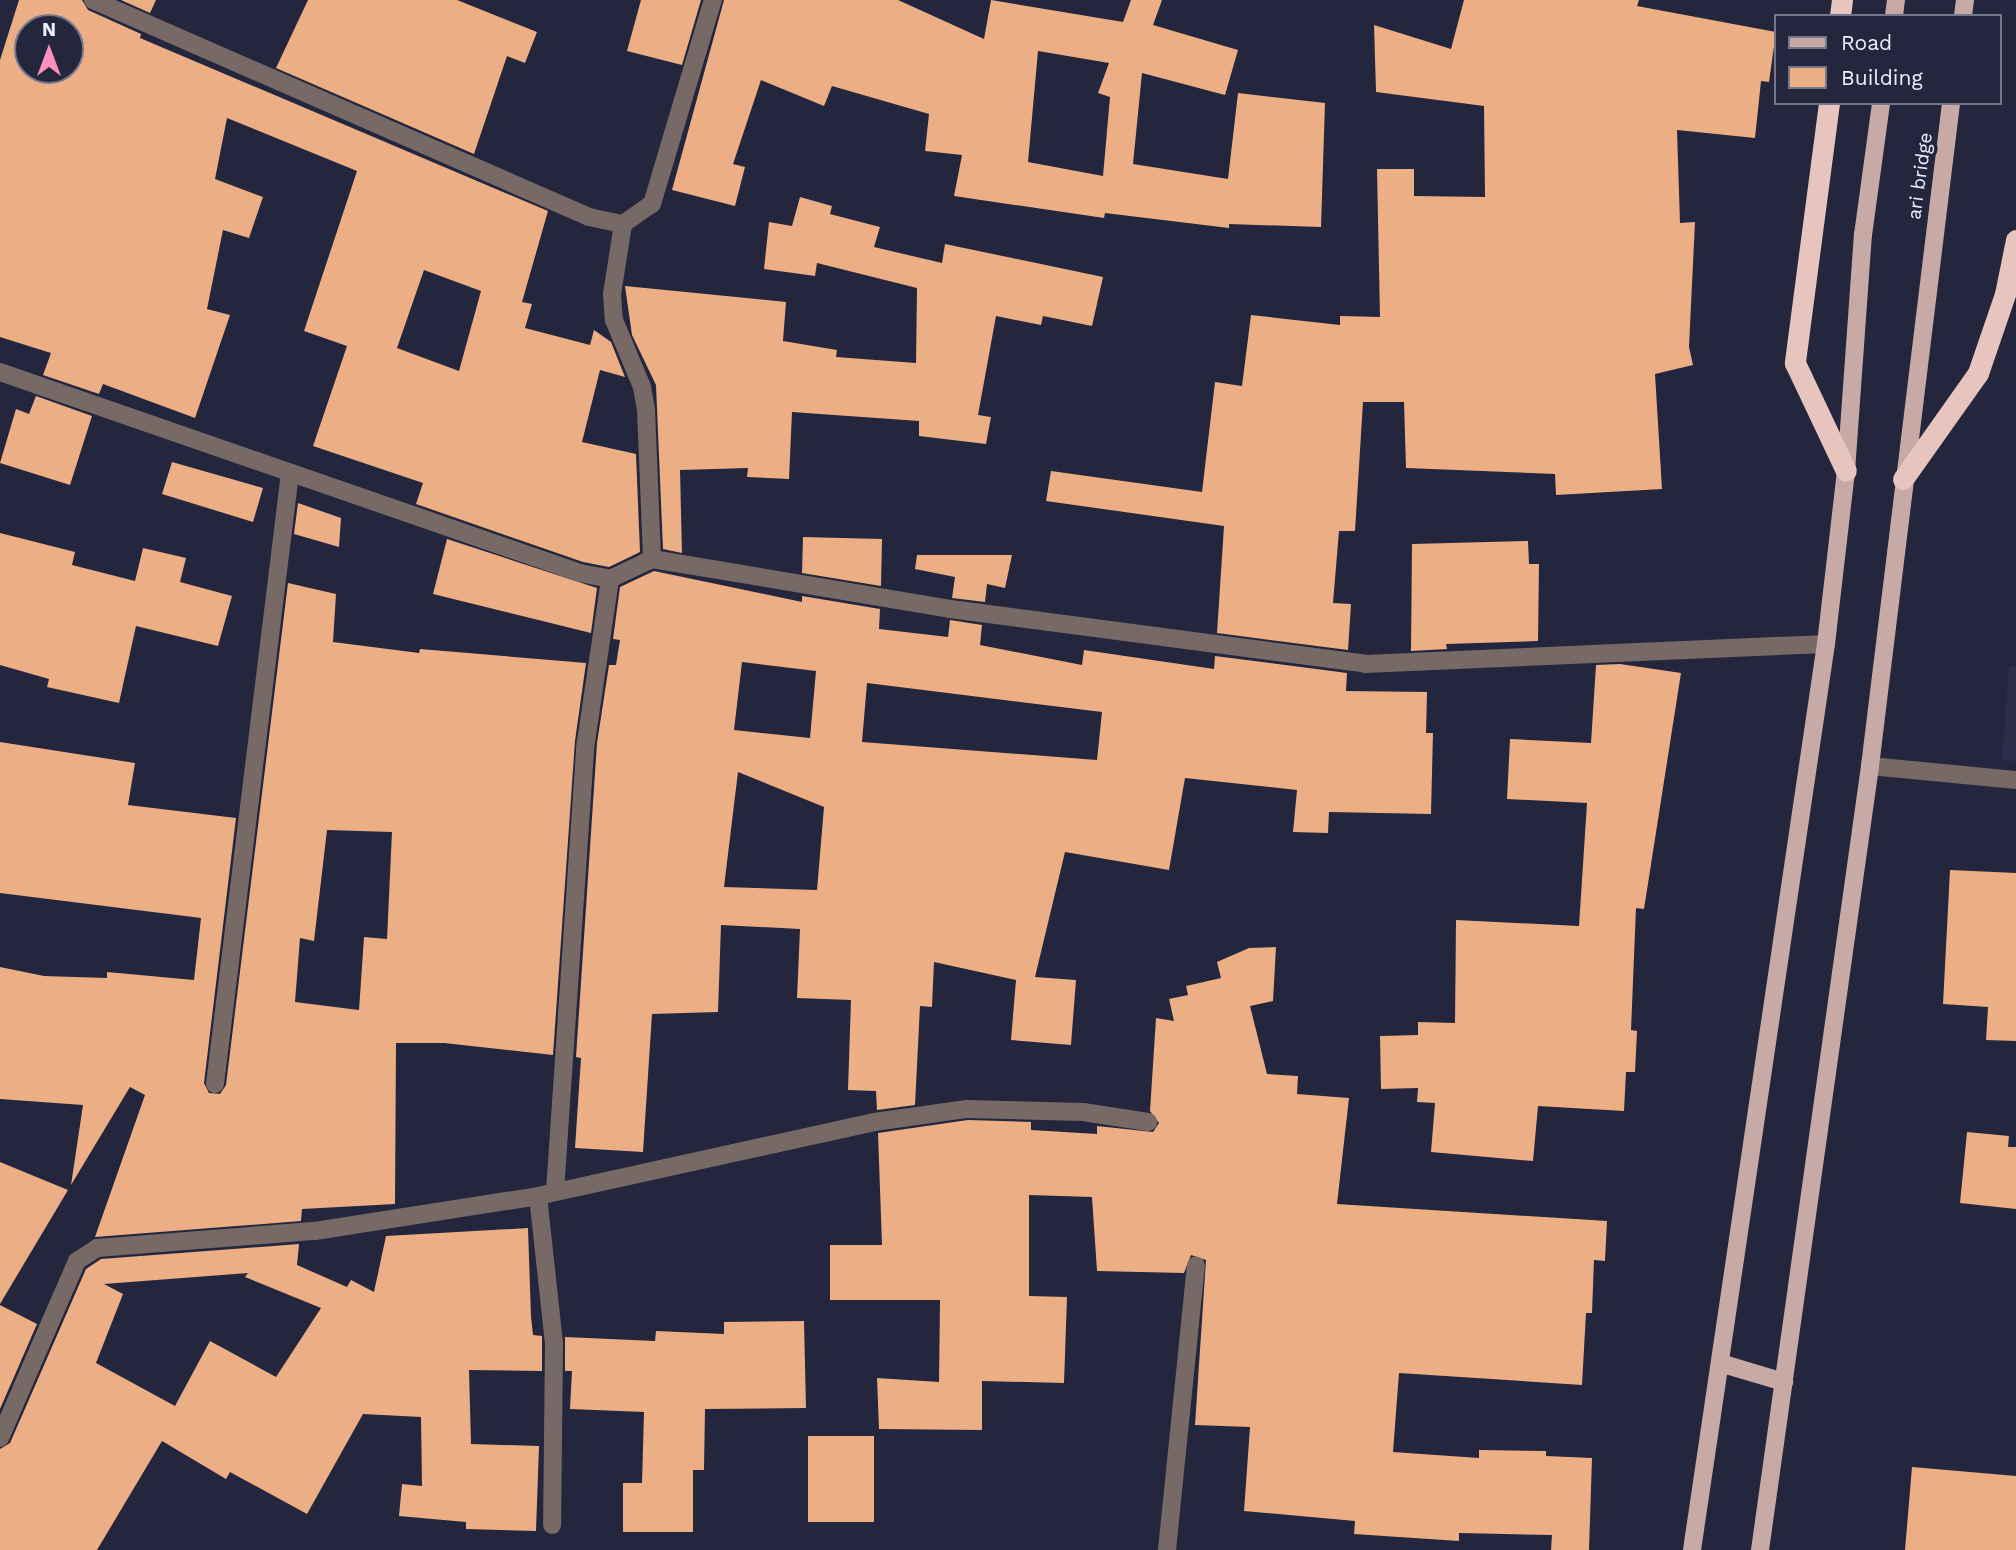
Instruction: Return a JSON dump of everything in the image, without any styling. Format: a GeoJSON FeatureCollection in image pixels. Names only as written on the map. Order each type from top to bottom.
{"type":"FeatureCollection","features":[{"type":"Feature","properties":{"kind":"highway"},"geometry":{"type":"LineString","coordinates":[[1829,105],[1795,363],[1846,471]]}},
{"type":"Feature","properties":{"kind":"highway"},"geometry":{"type":"LineString","coordinates":[[1903,478],[1978,373],[2005,294],[2016,240]]}},
{"type":"Feature","properties":{"kind":"main road"},"geometry":{"type":"LineString","coordinates":[[1692,1550],[1826,644],[1846,471],[1863,234],[1881,105]]}},
{"type":"Feature","properties":{"kind":"main road","name":"ari bridge"},"geometry":{"type":"LineString","coordinates":[[1760,1550],[1870,766],[1930,254],[1951,105]]}},
{"type":"Feature","properties":{"kind":"main road"},"geometry":{"type":"LineString","coordinates":[[1720,1363],[1784,1382]]}},
{"type":"Feature","properties":{"kind":"street"},"geometry":{"type":"LineString","coordinates":[[93,0],[589,217],[623,224]]}},
{"type":"Feature","properties":{"kind":"street"},"geometry":{"type":"LineString","coordinates":[[652,559],[646,409],[642,387],[614,320],[611,294],[623,224],[652,204],[713,0]]}},
{"type":"Feature","properties":{"kind":"street"},"geometry":{"type":"LineString","coordinates":[[1,377],[610,579],[652,559],[950,609],[1365,664],[1826,644]]}},
{"type":"Feature","properties":{"kind":"street"},"geometry":{"type":"LineString","coordinates":[[215,1084],[290,473]]}},
{"type":"Feature","properties":{"kind":"street"},"geometry":{"type":"LineString","coordinates":[[552,1525],[554,1343],[547,1193],[586,742],[610,579]]}},
{"type":"Feature","properties":{"kind":"street"},"geometry":{"type":"LineString","coordinates":[[1870,766],[2016,780]]}},
{"type":"Feature","properties":{"kind":"street"},"geometry":{"type":"LineString","coordinates":[[0,1438],[77,1261],[97,1248],[315,1231],[547,1193],[874,1122],[967,1109],[1083,1112],[1147,1122]]}},
{"type":"Feature","properties":{"kind":"street"},"geometry":{"type":"LineString","coordinates":[[1167,1550],[1196,1265]]}},
{"type":"Feature","properties":{"kind":"shaded area"},"geometry":{"type":"Polygon","coordinates":[[[2009,667],[2016,667],[2016,761],[2002,760],[2009,667]]]}},
{"type":"Feature","properties":{"kind":"building"},"geometry":{"type":"Polygon","coordinates":[[[19,0],[82,0],[88,10],[141,34],[140,38],[548,211],[522,302],[532,304],[525,328],[590,345],[594,330],[611,342],[625,377],[600,370],[582,442],[636,454],[640,552],[609,567],[583,562],[416,504],[423,483],[313,446],[347,346],[304,331],[357,171],[227,118],[215,179],[263,197],[249,238],[223,230],[207,309],[230,315],[195,418],[103,384],[99,394],[43,375],[51,353],[0,337],[0,60],[14,16],[14,84],[84,84],[84,14],[15,14],[19,0]],[[424,270],[397,348],[459,371],[481,291],[424,270]]]}},
{"type":"Feature","properties":{"kind":"building"},"geometry":{"type":"Polygon","coordinates":[[[121,0],[156,0],[150,13],[121,0]]]}},
{"type":"Feature","properties":{"kind":"building"},"geometry":{"type":"Polygon","coordinates":[[[308,0],[457,0],[537,32],[525,63],[507,56],[474,154],[276,68],[308,0]]]}},
{"type":"Feature","properties":{"kind":"building"},"geometry":{"type":"Polygon","coordinates":[[[641,0],[701,0],[682,65],[627,51],[641,0]]]}},
{"type":"Feature","properties":{"kind":"building"},"geometry":{"type":"Polygon","coordinates":[[[724,0],[898,0],[984,39],[991,0],[1123,22],[1131,0],[1162,0],[1153,25],[1238,50],[1225,95],[1142,73],[1133,164],[1228,179],[1238,93],[1325,103],[1321,227],[1229,224],[1229,228],[1105,213],[1104,218],[954,196],[962,155],[925,151],[929,114],[832,86],[824,106],[761,80],[733,164],[745,167],[735,206],[672,190],[724,0]],[[1038,51],[1028,162],[1103,176],[1110,97],[1098,93],[1109,63],[1038,51]]]}},
{"type":"Feature","properties":{"kind":"building"},"geometry":{"type":"Polygon","coordinates":[[[1464,0],[1639,0],[1637,6],[1774,32],[1769,82],[1761,81],[1755,138],[1677,130],[1680,223],[1695,222],[1689,347],[1693,365],[1655,374],[1662,489],[1556,495],[1555,474],[1406,468],[1404,402],[1363,402],[1355,531],[1339,531],[1333,603],[1351,604],[1348,650],[1217,633],[1224,526],[1046,501],[1051,471],[1202,492],[1215,382],[1242,386],[1251,315],[1340,325],[1340,316],[1380,317],[1377,169],[1414,169],[1414,196],[1485,197],[1484,106],[1376,92],[1374,25],[1451,49],[1464,0]]]}},
{"type":"Feature","properties":{"kind":"building"},"geometry":{"type":"Polygon","coordinates":[[[800,197],[832,206],[830,214],[880,227],[874,247],[942,263],[945,244],[1103,277],[1092,326],[1043,316],[1041,325],[996,316],[978,415],[991,417],[986,444],[919,436],[919,421],[792,412],[789,479],[747,477],[748,468],[680,470],[682,553],[663,549],[656,385],[632,335],[625,286],[786,302],[783,341],[837,350],[836,357],[916,363],[917,288],[817,263],[815,276],[764,269],[769,222],[792,226],[800,197]]]}},
{"type":"Feature","properties":{"kind":"building"},"geometry":{"type":"Polygon","coordinates":[[[36,396],[92,416],[70,485],[0,463],[16,409],[29,414],[36,396]]]}},
{"type":"Feature","properties":{"kind":"building"},"geometry":{"type":"Polygon","coordinates":[[[172,462],[263,488],[253,522],[162,494],[172,462]]]}},
{"type":"Feature","properties":{"kind":"building"},"geometry":{"type":"Polygon","coordinates":[[[298,503],[341,518],[339,547],[294,534],[298,503]]]}},
{"type":"Feature","properties":{"kind":"building"},"geometry":{"type":"Polygon","coordinates":[[[0,533],[75,552],[72,565],[135,581],[143,548],[186,558],[180,582],[232,596],[218,646],[136,626],[119,703],[47,687],[49,679],[0,665],[0,533]]]}},
{"type":"Feature","properties":{"kind":"building"},"geometry":{"type":"Polygon","coordinates":[[[803,537],[882,539],[881,586],[802,573],[803,537]]]}},
{"type":"Feature","properties":{"kind":"building"},"geometry":{"type":"Polygon","coordinates":[[[447,539],[597,588],[591,633],[433,594],[447,539]]]}},
{"type":"Feature","properties":{"kind":"building"},"geometry":{"type":"Polygon","coordinates":[[[1528,541],[1529,564],[1539,564],[1538,641],[1446,644],[1447,649],[1411,651],[1412,544],[1528,541]]]}},
{"type":"Feature","properties":{"kind":"building"},"geometry":{"type":"Polygon","coordinates":[[[917,555],[1012,555],[1005,588],[987,584],[985,602],[952,598],[955,577],[915,569],[917,555]]]}},
{"type":"Feature","properties":{"kind":"building"},"geometry":{"type":"Polygon","coordinates":[[[654,571],[802,602],[802,596],[880,609],[879,629],[948,637],[950,620],[982,625],[980,645],[1082,665],[1084,650],[1214,669],[1215,656],[1347,673],[1346,691],[1427,692],[1426,733],[1433,733],[1431,814],[1329,812],[1328,833],[1293,832],[1297,790],[1185,778],[1169,870],[1065,852],[1035,977],[1076,980],[1071,1045],[1011,1040],[1016,980],[934,962],[932,1007],[920,1006],[915,1105],[877,1110],[876,1091],[848,1090],[851,1000],[797,998],[800,929],[721,925],[718,1012],[652,1014],[643,1152],[575,1148],[581,1058],[576,1057],[597,743],[609,665],[616,665],[620,640],[613,639],[620,587],[654,571]],[[742,662],[734,730],[810,738],[816,671],[742,662]],[[867,683],[862,742],[1097,760],[1102,712],[867,683]],[[738,772],[724,887],[817,890],[824,807],[738,772]]]}},
{"type":"Feature","properties":{"kind":"building"},"geometry":{"type":"Polygon","coordinates":[[[288,583],[336,594],[333,642],[419,653],[420,649],[586,663],[575,741],[553,1055],[444,1043],[396,1043],[395,1204],[302,1209],[301,1221],[95,1237],[145,1095],[130,1087],[71,1185],[83,1105],[0,1099],[0,967],[44,976],[107,978],[107,972],[194,980],[201,918],[0,893],[0,742],[135,763],[128,805],[236,818],[204,1083],[209,1093],[220,1094],[226,1085],[288,583]],[[327,830],[314,941],[300,938],[295,1002],[359,1010],[364,937],[387,939],[392,832],[327,830]]]}},
{"type":"Feature","properties":{"kind":"building"},"geometry":{"type":"Polygon","coordinates":[[[1620,664],[1681,673],[1644,909],[1636,908],[1631,1030],[1637,1031],[1635,1072],[1626,1072],[1624,1111],[1538,1106],[1533,1161],[1431,1152],[1435,1103],[1417,1102],[1418,1088],[1381,1089],[1380,1036],[1418,1035],[1418,1022],[1455,1023],[1456,920],[1579,926],[1587,803],[1507,799],[1510,739],[1591,743],[1596,665],[1620,664]]]}},
{"type":"Feature","properties":{"kind":"building"},"geometry":{"type":"Polygon","coordinates":[[[1950,870],[2016,873],[2016,1041],[1986,1040],[1988,1007],[1943,1004],[1950,870]]]}},
{"type":"Feature","properties":{"kind":"building"},"geometry":{"type":"Polygon","coordinates":[[[1276,947],[1273,1001],[1250,1006],[1267,1074],[1298,1076],[1297,1094],[1349,1098],[1337,1204],[1607,1221],[1605,1261],[1594,1260],[1592,1313],[1586,1313],[1582,1385],[1399,1373],[1393,1452],[1479,1458],[1479,1450],[1546,1451],[1546,1456],[1592,1458],[1589,1550],[1551,1550],[1552,1535],[1459,1533],[1459,1541],[1354,1534],[1355,1521],[1244,1511],[1250,1427],[1195,1425],[1206,1260],[1191,1255],[1184,1273],[1097,1271],[1092,1197],[1029,1195],[1029,1296],[1067,1297],[1064,1383],[982,1381],[982,1430],[879,1429],[877,1378],[939,1382],[940,1300],[830,1300],[830,1245],[882,1245],[878,1133],[968,1120],[1031,1122],[1031,1130],[1097,1134],[1097,1126],[1153,1132],[1159,1123],[1150,1111],[1156,1018],[1174,1021],[1169,999],[1188,995],[1186,986],[1221,978],[1217,962],[1249,948],[1276,947]]]}},
{"type":"Feature","properties":{"kind":"building"},"geometry":{"type":"Polygon","coordinates":[[[1967,1132],[2009,1136],[2008,1147],[2016,1147],[2016,1209],[1960,1203],[1967,1132]]]}},
{"type":"Feature","properties":{"kind":"building"},"geometry":{"type":"Polygon","coordinates":[[[0,1162],[68,1190],[0,1304],[0,1162]]]}},
{"type":"Feature","properties":{"kind":"building"},"geometry":{"type":"Polygon","coordinates":[[[528,1228],[531,1317],[533,1335],[542,1336],[542,1371],[469,1370],[471,1444],[539,1446],[536,1531],[466,1529],[466,1522],[399,1516],[402,1484],[422,1486],[421,1417],[363,1414],[307,1514],[230,1472],[226,1479],[162,1441],[97,1550],[0,1550],[0,1449],[10,1443],[86,1269],[101,1259],[299,1244],[297,1265],[347,1287],[351,1280],[374,1292],[386,1236],[528,1228]],[[248,1273],[104,1284],[123,1294],[96,1363],[175,1406],[210,1341],[276,1377],[321,1308],[245,1277],[248,1273]]]}},
{"type":"Feature","properties":{"kind":"building"},"geometry":{"type":"Polygon","coordinates":[[[0,1305],[37,1324],[0,1409],[0,1305]]]}},
{"type":"Feature","properties":{"kind":"building"},"geometry":{"type":"Polygon","coordinates":[[[804,1321],[806,1408],[705,1409],[704,1470],[693,1470],[693,1532],[623,1532],[623,1483],[642,1483],[644,1412],[570,1409],[572,1371],[565,1371],[565,1337],[655,1341],[656,1331],[724,1334],[724,1322],[804,1321]]]}},
{"type":"Feature","properties":{"kind":"building"},"geometry":{"type":"Polygon","coordinates":[[[808,1436],[874,1436],[874,1522],[808,1522],[808,1436]]]}},
{"type":"Feature","properties":{"kind":"building"},"geometry":{"type":"Polygon","coordinates":[[[1912,1467],[2016,1476],[2016,1550],[1905,1550],[1912,1467]]]}}]}
